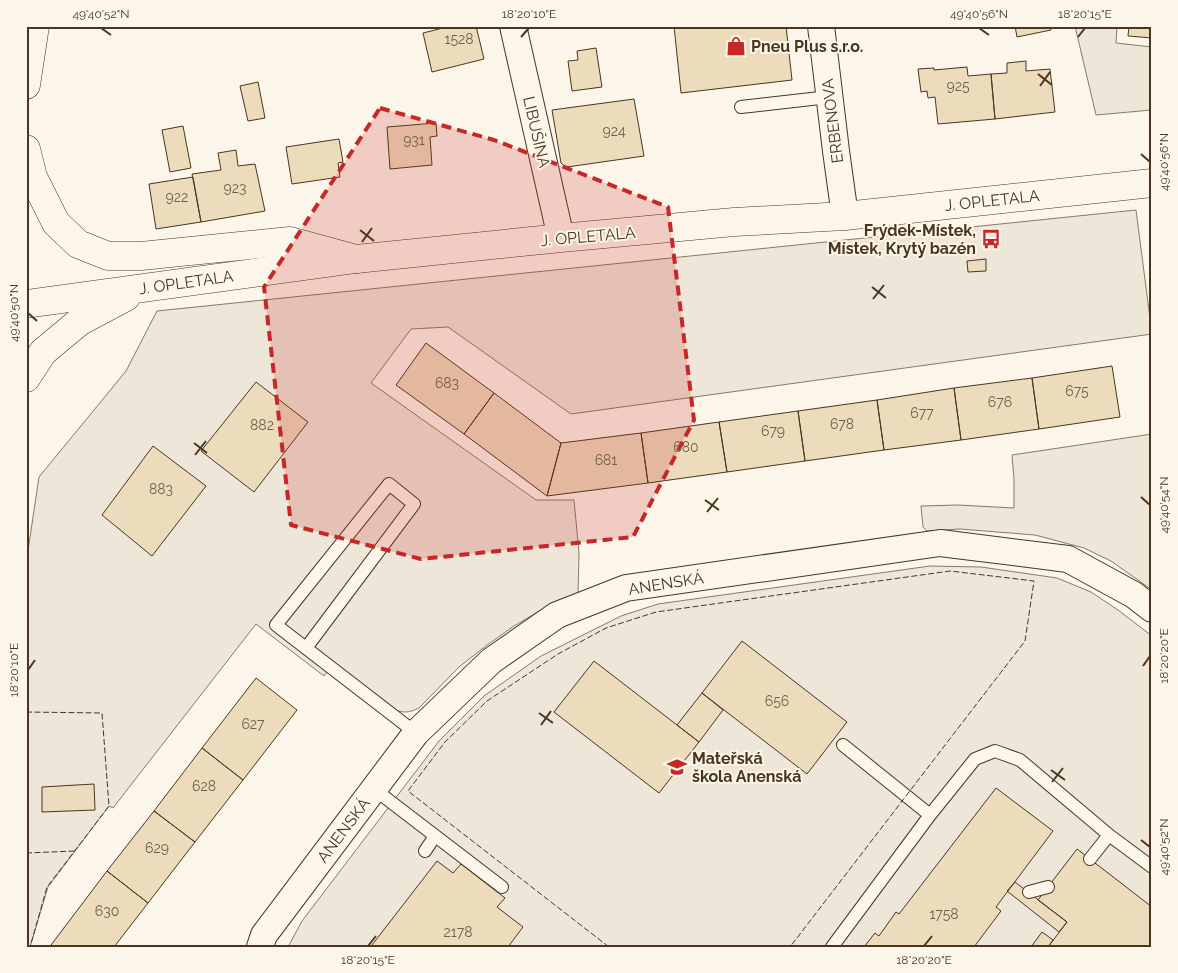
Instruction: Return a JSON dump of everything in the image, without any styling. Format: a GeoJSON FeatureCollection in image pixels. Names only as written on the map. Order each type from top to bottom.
{"type":"FeatureCollection","features":[{"type":"Feature","properties":{"kind":"main road"},"geometry":{"type":"LineString","coordinates":[[26,86],[35,26]]}},
{"type":"Feature","properties":{"kind":"main road"},"geometry":{"type":"LineString","coordinates":[[26,148],[33,177],[56,223],[78,244],[108,256],[142,256],[290,241],[356,259]]}},
{"type":"Feature","properties":{"kind":"main road","name":"J. OPLETALA"},"geometry":{"type":"LineString","coordinates":[[26,304],[356,259],[724,223],[845,216],[1152,183]]}},
{"type":"Feature","properties":{"kind":"main road"},"geometry":{"type":"LineString","coordinates":[[26,378],[43,352],[79,322],[144,288]]}},
{"type":"Feature","properties":{"kind":"street","name":"LIBUŠINA"},"geometry":{"type":"LineString","coordinates":[[512,26],[561,238]]}},
{"type":"Feature","properties":{"kind":"street","name":"ERBENOVA"},"geometry":{"type":"LineString","coordinates":[[821,26],[845,216]]}},
{"type":"Feature","properties":{"kind":"street","name":"ANENSKÁ"},"geometry":{"type":"LineString","coordinates":[[260,947],[264,934],[416,733],[491,661],[557,615],[626,588],[940,543],[1068,558],[1134,595],[1152,609]]}},
{"type":"Feature","properties":{"kind":"lane"},"geometry":{"type":"LineString","coordinates":[[740,108],[830,97]]}},
{"type":"Feature","properties":{"kind":"lane"},"geometry":{"type":"LineString","coordinates":[[306,648],[414,504],[389,484],[276,626],[416,733]]}},
{"type":"Feature","properties":{"kind":"lane"},"geometry":{"type":"LineString","coordinates":[[843,745],[930,815]]}},
{"type":"Feature","properties":{"kind":"lane"},"geometry":{"type":"LineString","coordinates":[[832,947],[930,815],[975,759],[995,751],[1020,760],[1109,835],[1152,867]]}},
{"type":"Feature","properties":{"kind":"lane"},"geometry":{"type":"LineString","coordinates":[[374,790],[502,887]]}},
{"type":"Feature","properties":{"kind":"lane"},"geometry":{"type":"LineString","coordinates":[[1090,859],[1109,835]]}},
{"type":"Feature","properties":{"kind":"lane"},"geometry":{"type":"LineString","coordinates":[[425,851],[435,836]]}},
{"type":"Feature","properties":{"kind":"lane"},"geometry":{"type":"LineString","coordinates":[[1029,892],[1048,887]]}},
{"type":"Feature","properties":{"kind":"highlighted area"},"geometry":{"type":"Polygon","coordinates":[[[380,108],[494,140],[668,207],[694,420],[633,537],[421,559],[291,525],[264,287],[380,108]]]}},
{"type":"Feature","properties":{"kind":"shaded area"},"geometry":{"type":"Polygon","coordinates":[[[1075,26],[1117,26],[1116,43],[1152,47],[1152,110],[1096,115],[1075,26]]]}},
{"type":"Feature","properties":{"kind":"shaded area"},"geometry":{"type":"Polygon","coordinates":[[[1136,210],[1152,334],[571,414],[448,327],[411,329],[371,383],[536,500],[574,500],[579,553],[578,595],[548,606],[514,626],[459,667],[419,708],[406,712],[398,711],[333,664],[324,676],[256,624],[113,808],[109,806],[48,887],[30,947],[26,947],[26,564],[39,477],[126,371],[157,311],[1136,210]]]}},
{"type":"Feature","properties":{"kind":"shaded area"},"geometry":{"type":"Polygon","coordinates":[[[1152,434],[1152,590],[1111,561],[1084,548],[1035,535],[960,529],[927,531],[923,527],[921,506],[958,505],[1014,508],[1012,455],[1152,434]]]}},
{"type":"Feature","properties":{"kind":"shaded area"},"geometry":{"type":"Polygon","coordinates":[[[930,566],[981,567],[1057,578],[1091,592],[1152,636],[1152,947],[288,947],[302,921],[439,741],[484,696],[541,656],[621,616],[658,604],[930,566]]]}},
{"type":"Feature","properties":{"kind":"building"},"geometry":{"type":"Polygon","coordinates":[[[451,26],[476,26],[484,59],[432,72],[423,33],[451,26]]]}},
{"type":"Feature","properties":{"kind":"building"},"geometry":{"type":"Polygon","coordinates":[[[674,26],[786,26],[792,80],[681,93],[674,26]]]}},
{"type":"Feature","properties":{"kind":"building"},"geometry":{"type":"Polygon","coordinates":[[[1015,26],[1050,26],[1051,30],[1017,37],[1015,26]]]}},
{"type":"Feature","properties":{"kind":"building"},"geometry":{"type":"Polygon","coordinates":[[[1129,26],[1152,26],[1152,38],[1128,36],[1129,26]]]}},
{"type":"Feature","properties":{"kind":"building"},"geometry":{"type":"Polygon","coordinates":[[[596,48],[602,87],[572,91],[568,61],[578,60],[577,51],[596,48]]]}},
{"type":"Feature","properties":{"kind":"building"},"geometry":{"type":"Polygon","coordinates":[[[1026,61],[1026,71],[1050,69],[1055,112],[995,119],[991,74],[1007,73],[1007,63],[1026,61]]]}},
{"type":"Feature","properties":{"kind":"building"},"geometry":{"type":"Polygon","coordinates":[[[967,67],[968,76],[991,74],[995,119],[938,124],[935,97],[928,98],[927,91],[921,92],[918,69],[934,68],[934,70],[967,67]]]}},
{"type":"Feature","properties":{"kind":"building"},"geometry":{"type":"Polygon","coordinates":[[[258,82],[265,118],[248,121],[240,86],[258,82]]]}},
{"type":"Feature","properties":{"kind":"building"},"geometry":{"type":"Polygon","coordinates":[[[634,99],[644,156],[567,167],[561,163],[552,110],[634,99]]]}},
{"type":"Feature","properties":{"kind":"building"},"geometry":{"type":"Polygon","coordinates":[[[436,123],[437,136],[430,137],[432,165],[390,169],[387,127],[436,123]]]}},
{"type":"Feature","properties":{"kind":"building"},"geometry":{"type":"Polygon","coordinates":[[[183,126],[191,168],[170,172],[162,130],[183,126]]]}},
{"type":"Feature","properties":{"kind":"building"},"geometry":{"type":"Polygon","coordinates":[[[339,139],[343,162],[338,163],[340,177],[292,184],[286,147],[339,139]]]}},
{"type":"Feature","properties":{"kind":"building"},"geometry":{"type":"Polygon","coordinates":[[[236,150],[238,166],[255,164],[265,211],[201,222],[192,174],[221,170],[218,153],[236,150]]]}},
{"type":"Feature","properties":{"kind":"building"},"geometry":{"type":"Polygon","coordinates":[[[193,177],[201,222],[156,229],[149,184],[193,177]]]}},
{"type":"Feature","properties":{"kind":"building"},"geometry":{"type":"Polygon","coordinates":[[[986,259],[986,271],[968,272],[967,261],[986,259]]]}},
{"type":"Feature","properties":{"kind":"building"},"geometry":{"type":"Polygon","coordinates":[[[426,343],[494,393],[464,434],[396,385],[426,343]]]}},
{"type":"Feature","properties":{"kind":"building"},"geometry":{"type":"Polygon","coordinates":[[[1112,366],[1120,417],[1039,429],[1032,378],[1112,366]]]}},
{"type":"Feature","properties":{"kind":"building"},"geometry":{"type":"Polygon","coordinates":[[[1032,378],[1039,429],[961,440],[954,388],[1032,378]]]}},
{"type":"Feature","properties":{"kind":"building"},"geometry":{"type":"Polygon","coordinates":[[[256,382],[308,422],[254,492],[201,451],[256,382]]]}},
{"type":"Feature","properties":{"kind":"building"},"geometry":{"type":"Polygon","coordinates":[[[954,388],[961,440],[884,450],[877,400],[954,388]]]}},
{"type":"Feature","properties":{"kind":"building"},"geometry":{"type":"Polygon","coordinates":[[[494,393],[561,443],[547,496],[464,434],[494,393]]]}},
{"type":"Feature","properties":{"kind":"building"},"geometry":{"type":"Polygon","coordinates":[[[877,400],[884,450],[805,461],[798,411],[877,400]]]}},
{"type":"Feature","properties":{"kind":"building"},"geometry":{"type":"Polygon","coordinates":[[[798,411],[805,461],[727,472],[719,422],[798,411]]]}},
{"type":"Feature","properties":{"kind":"building"},"geometry":{"type":"Polygon","coordinates":[[[719,422],[727,472],[648,483],[641,433],[719,422]]]}},
{"type":"Feature","properties":{"kind":"building"},"geometry":{"type":"Polygon","coordinates":[[[641,433],[648,483],[547,496],[561,443],[641,433]]]}},
{"type":"Feature","properties":{"kind":"building"},"geometry":{"type":"Polygon","coordinates":[[[153,446],[206,486],[152,556],[102,515],[153,446]]]}},
{"type":"Feature","properties":{"kind":"building"},"geometry":{"type":"Polygon","coordinates":[[[742,641],[847,722],[807,774],[702,693],[742,641]]]}},
{"type":"Feature","properties":{"kind":"building"},"geometry":{"type":"Polygon","coordinates":[[[594,661],[699,742],[659,793],[554,712],[594,661]]]}},
{"type":"Feature","properties":{"kind":"building"},"geometry":{"type":"Polygon","coordinates":[[[256,678],[297,710],[243,780],[202,748],[256,678]]]}},
{"type":"Feature","properties":{"kind":"building"},"geometry":{"type":"Polygon","coordinates":[[[702,693],[723,710],[699,742],[677,725],[702,693]]]}},
{"type":"Feature","properties":{"kind":"building"},"geometry":{"type":"Polygon","coordinates":[[[202,748],[243,780],[195,842],[154,811],[202,748]]]}},
{"type":"Feature","properties":{"kind":"building"},"geometry":{"type":"Polygon","coordinates":[[[94,784],[95,810],[42,812],[42,787],[94,784]]]}},
{"type":"Feature","properties":{"kind":"building"},"geometry":{"type":"Polygon","coordinates":[[[996,788],[1053,831],[996,907],[1001,911],[974,947],[864,947],[875,933],[879,936],[896,912],[899,914],[996,788]]]}},
{"type":"Feature","properties":{"kind":"building"},"geometry":{"type":"Polygon","coordinates":[[[154,811],[195,842],[148,903],[107,871],[154,811]]]}},
{"type":"Feature","properties":{"kind":"building"},"geometry":{"type":"Polygon","coordinates":[[[1077,849],[1152,907],[1152,947],[1048,947],[1067,922],[1038,900],[1077,849]]]}},
{"type":"Feature","properties":{"kind":"building"},"geometry":{"type":"Polygon","coordinates":[[[437,861],[453,873],[461,864],[505,898],[497,907],[523,927],[508,947],[374,947],[372,945],[437,861]]]}},
{"type":"Feature","properties":{"kind":"building"},"geometry":{"type":"Polygon","coordinates":[[[107,871],[148,903],[114,947],[57,947],[51,945],[107,871]]]}},
{"type":"Feature","properties":{"kind":"building"},"geometry":{"type":"Polygon","coordinates":[[[1015,882],[1067,922],[1059,932],[1007,891],[1015,882]]]}},
{"type":"Feature","properties":{"kind":"building"},"geometry":{"type":"Polygon","coordinates":[[[1042,932],[1053,940],[1048,947],[1031,947],[1042,932]]]}},
{"type":"Feature","properties":{"kind":"fence"},"geometry":{"type":"LineString","coordinates":[[609,947],[408,791],[445,742],[487,701],[558,654],[606,628],[656,612],[950,571],[1034,581],[1025,641],[790,947]]}},
{"type":"Feature","properties":{"kind":"fence"},"geometry":{"type":"LineString","coordinates":[[26,712],[102,713],[109,806],[47,887],[30,947]]}},
{"type":"Feature","properties":{"kind":"fence"},"geometry":{"type":"LineString","coordinates":[[26,853],[76,851]]}},
{"type":"Feature","properties":{"kind":"place","name":"Pneu Plus s.r.o."},"geometry":{"type":"Point","coordinates":[736,46]}},
{"type":"Feature","properties":{"kind":"place","name":"Frýdek-Místek, Místek, Krytý bazén"},"geometry":{"type":"Point","coordinates":[991,239]}},
{"type":"Feature","properties":{"kind":"place","name":"Mateřská škola Anenská"},"geometry":{"type":"Point","coordinates":[677,767]}}]}
